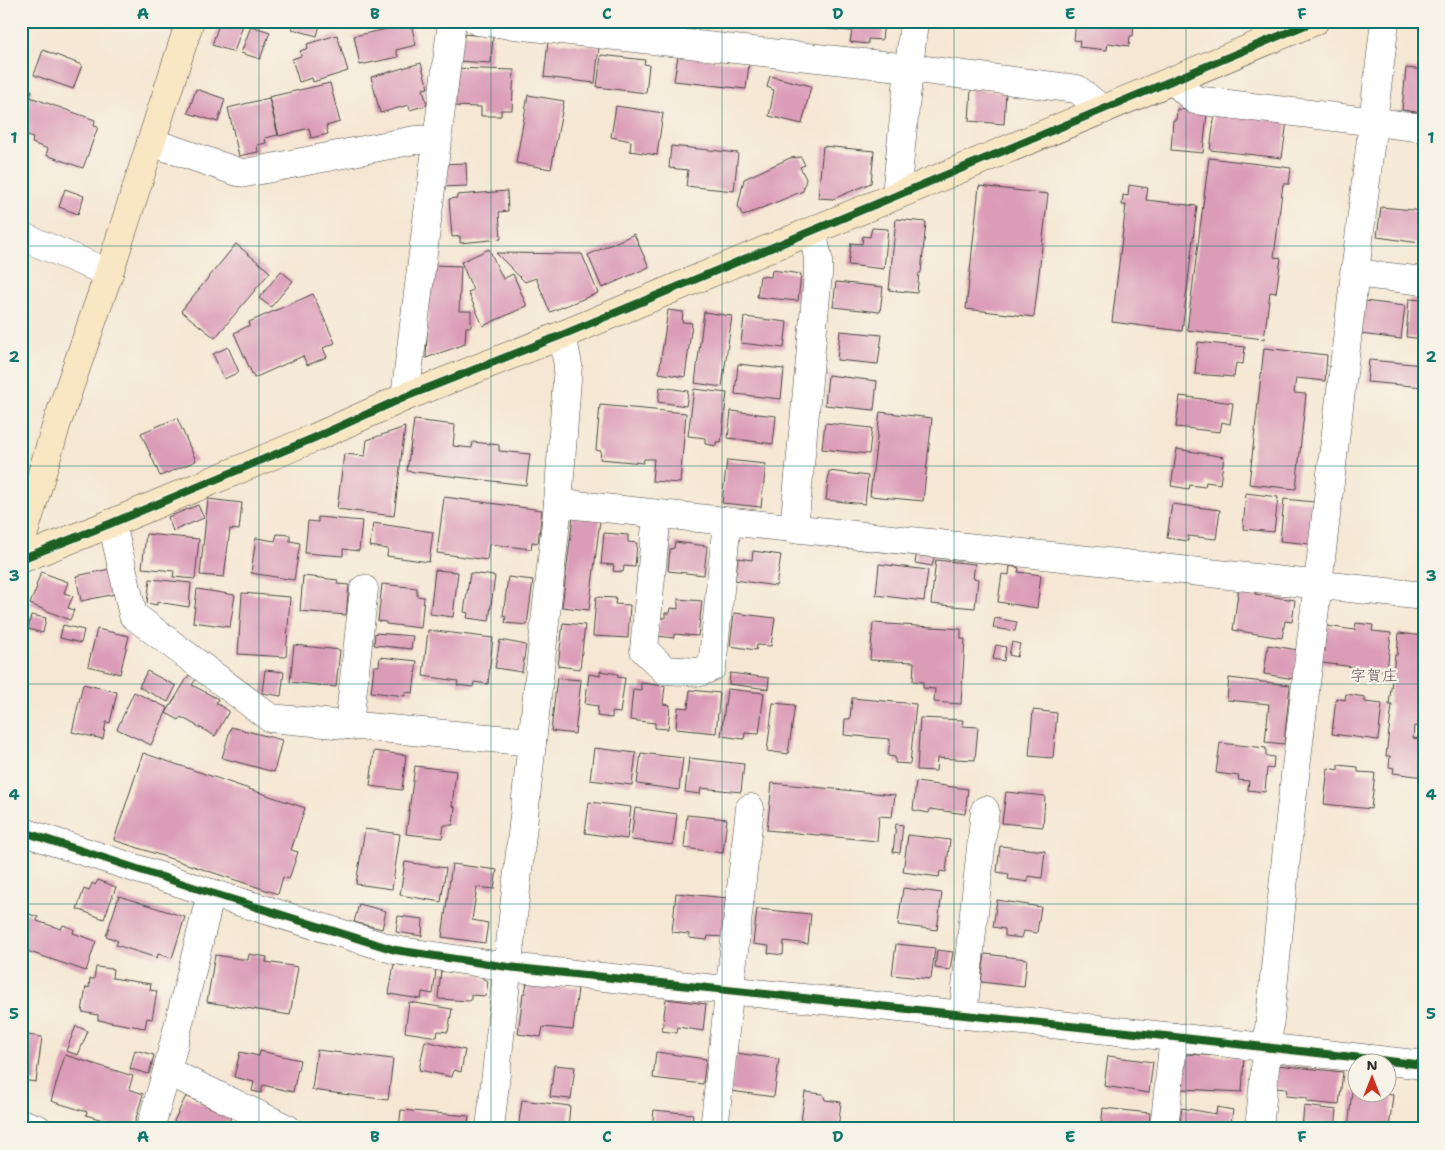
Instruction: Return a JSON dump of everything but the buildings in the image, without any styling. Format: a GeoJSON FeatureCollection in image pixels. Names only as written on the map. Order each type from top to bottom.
{"type":"FeatureCollection","features":[{"type":"Feature","properties":{"kind":"street"},"geometry":{"type":"LineString","coordinates":[[21,543],[57,423],[109,273],[190,21]]}},
{"type":"Feature","properties":{"kind":"street"},"geometry":{"type":"LineString","coordinates":[[405,397],[452,21]]}},
{"type":"Feature","properties":{"kind":"street"},"geometry":{"type":"LineString","coordinates":[[477,21],[910,68],[1077,90],[1103,110]]}},
{"type":"Feature","properties":{"kind":"street"},"geometry":{"type":"LineString","coordinates":[[896,195],[914,21]]}},
{"type":"Feature","properties":{"kind":"street"},"geometry":{"type":"LineString","coordinates":[[21,559],[314,438],[405,397],[562,335],[1315,21]]}},
{"type":"Feature","properties":{"kind":"street"},"geometry":{"type":"LineString","coordinates":[[1259,1129],[1290,818],[1385,21]]}},
{"type":"Feature","properties":{"kind":"street"},"geometry":{"type":"LineString","coordinates":[[1173,80],[1195,100],[1424,128]]}},
{"type":"Feature","properties":{"kind":"street"},"geometry":{"type":"LineString","coordinates":[[151,142],[245,173],[415,140],[438,140]]}},
{"type":"Feature","properties":{"kind":"street"},"geometry":{"type":"LineString","coordinates":[[794,529],[818,274],[818,258],[812,231]]}},
{"type":"Feature","properties":{"kind":"street"},"geometry":{"type":"LineString","coordinates":[[21,236],[109,273]]}},
{"type":"Feature","properties":{"kind":"street"},"geometry":{"type":"LineString","coordinates":[[1354,273],[1424,281]]}},
{"type":"Feature","properties":{"kind":"street"},"geometry":{"type":"LineString","coordinates":[[490,1129],[558,503],[568,365],[562,335]]}},
{"type":"Feature","properties":{"kind":"street"},"geometry":{"type":"LineString","coordinates":[[558,503],[1424,596]]}},
{"type":"Feature","properties":{"kind":"street"},"geometry":{"type":"LineString","coordinates":[[657,514],[644,650],[665,670],[700,672],[712,667],[727,522]]}},
{"type":"Feature","properties":{"kind":"street"},"geometry":{"type":"LineString","coordinates":[[112,522],[133,615],[270,718],[532,742]]}},
{"type":"Feature","properties":{"kind":"street"},"geometry":{"type":"LineString","coordinates":[[349,725],[364,589]]}},
{"type":"Feature","properties":{"kind":"street"},"geometry":{"type":"LineString","coordinates":[[714,1129],[750,808]]}},
{"type":"Feature","properties":{"kind":"street"},"geometry":{"type":"LineString","coordinates":[[963,1016],[985,810]]}},
{"type":"Feature","properties":{"kind":"street"},"geometry":{"type":"LineString","coordinates":[[21,830],[211,893],[395,950],[508,968],[1174,1037],[1424,1066]]}},
{"type":"Feature","properties":{"kind":"street"},"geometry":{"type":"LineString","coordinates":[[150,1129],[167,1071],[211,893]]}},
{"type":"Feature","properties":{"kind":"street"},"geometry":{"type":"LineString","coordinates":[[1164,1129],[1174,1037]]}},
{"type":"Feature","properties":{"kind":"street"},"geometry":{"type":"LineString","coordinates":[[167,1071],[288,1129]]}},
{"type":"Feature","properties":{"kind":"street"},"geometry":{"type":"LineString","coordinates":[[21,1123],[38,1129]]}},
{"type":"Feature","properties":{"kind":"cycle path"},"geometry":{"type":"LineString","coordinates":[[21,559],[314,438],[405,397],[562,335],[1315,21]]}},
{"type":"Feature","properties":{"kind":"cycle path"},"geometry":{"type":"LineString","coordinates":[[21,831],[395,950],[508,967],[1424,1065]]}},
{"type":"Feature","properties":{"kind":"district","name":"字賀庄"},"geometry":{"type":"Point","coordinates":[1374,675]}}]}
